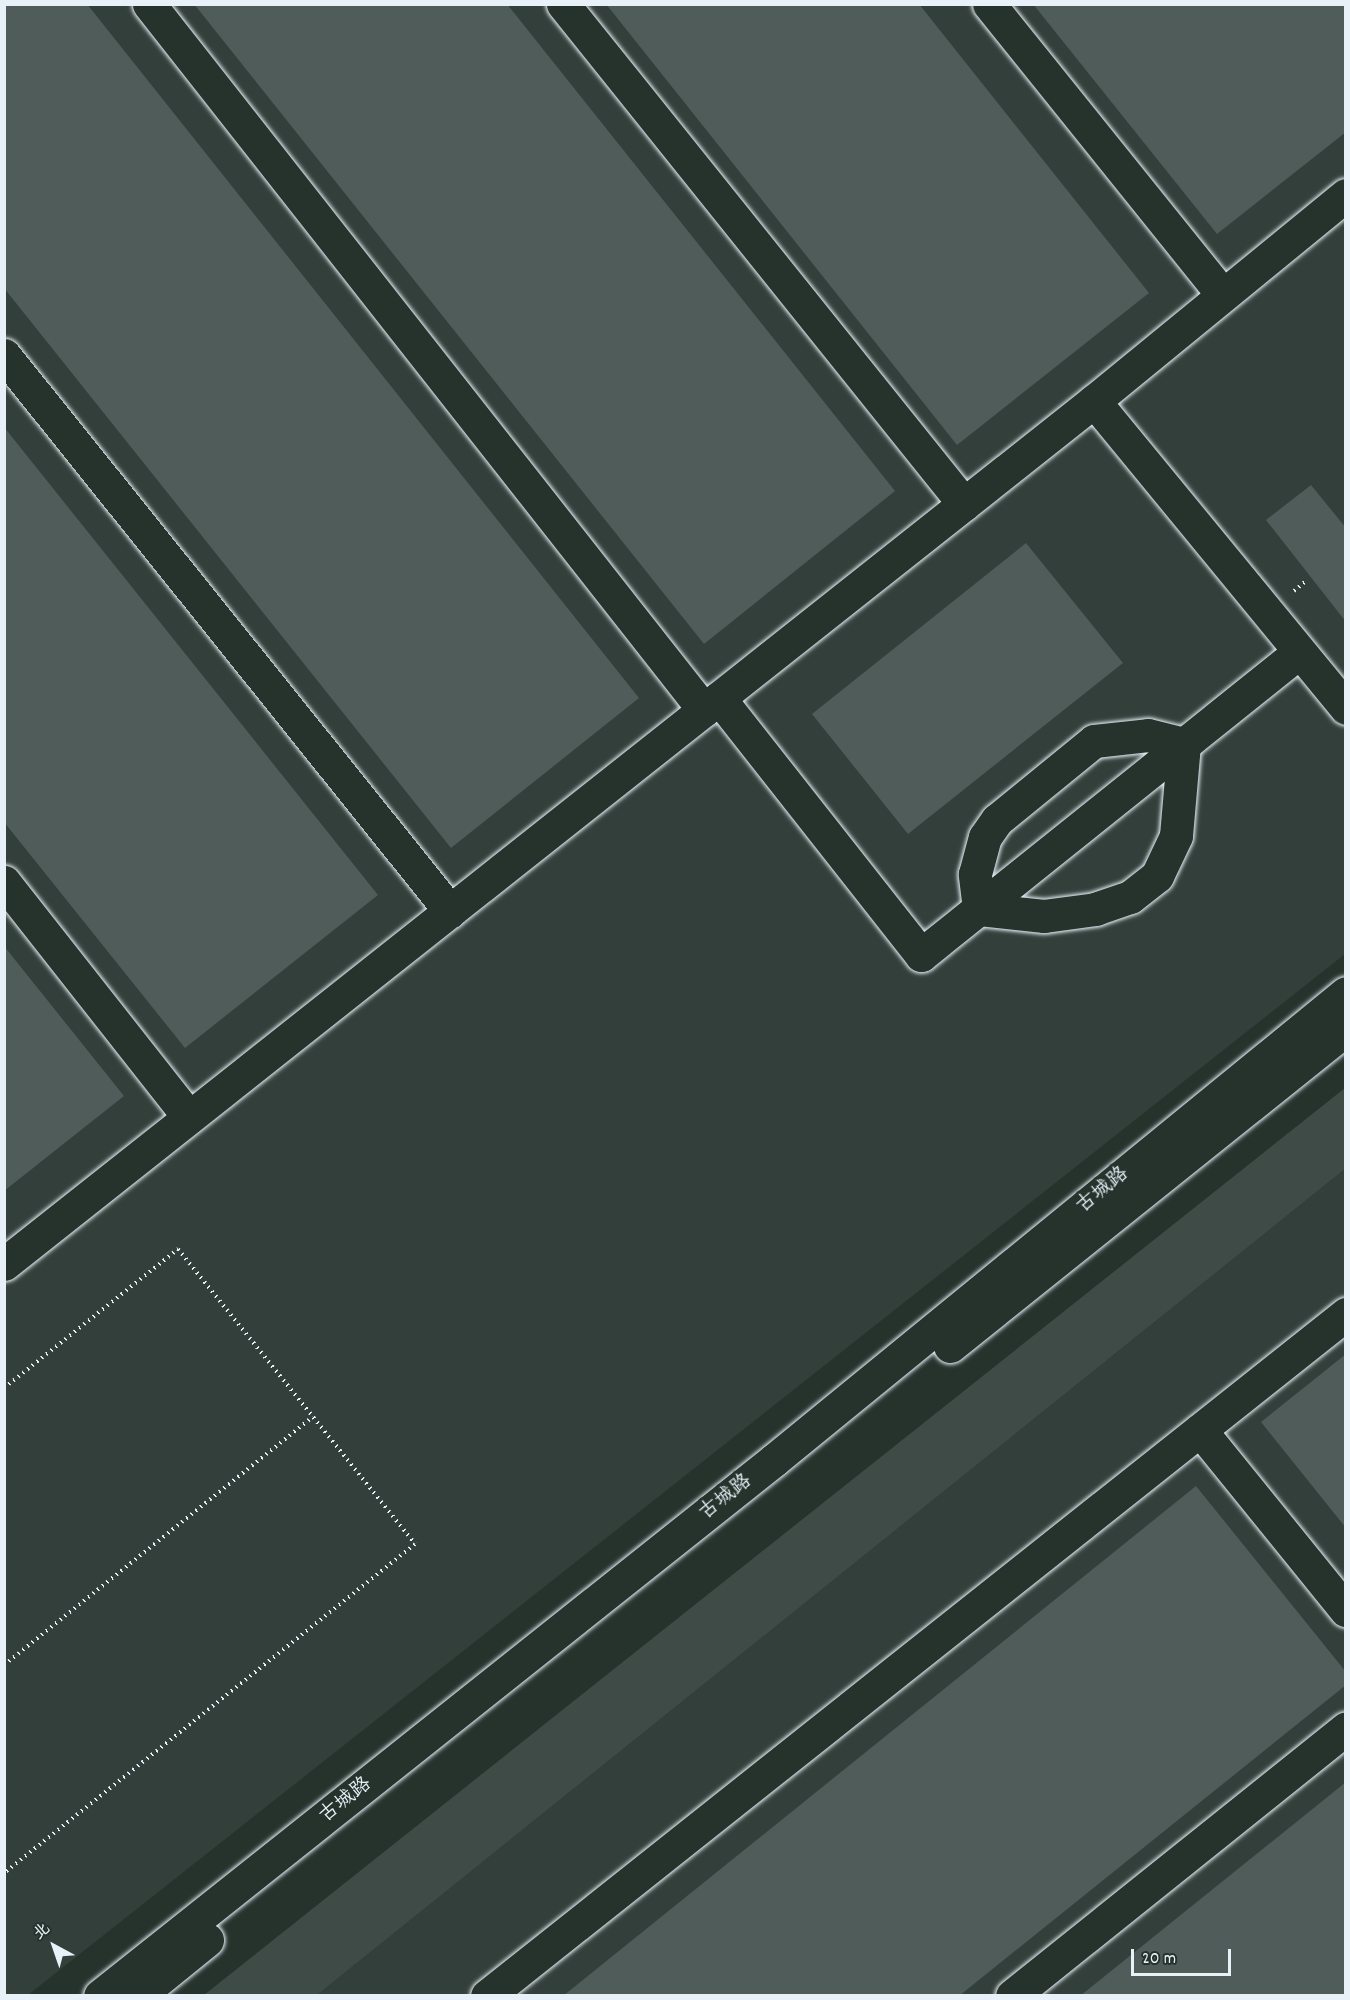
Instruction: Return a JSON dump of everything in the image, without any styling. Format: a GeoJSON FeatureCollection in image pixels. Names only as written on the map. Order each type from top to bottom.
{"type":"FeatureCollection","features":[{"type":"Feature","properties":{"kind":"main road"},"geometry":{"type":"LineString","coordinates":[[149,4],[712,704],[921,955],[1299,652]]}},
{"type":"Feature","properties":{"kind":"main road"},"geometry":{"type":"LineString","coordinates":[[563,4],[964,504]]}},
{"type":"Feature","properties":{"kind":"main road"},"geometry":{"type":"LineString","coordinates":[[989,4],[1223,295]]}},
{"type":"Feature","properties":{"kind":"main road"},"geometry":{"type":"LineString","coordinates":[[4,1263],[1094,401],[1346,195]]}},
{"type":"Feature","properties":{"kind":"main road"},"geometry":{"type":"LineString","coordinates":[[4,355],[450,911]]}},
{"type":"Feature","properties":{"kind":"main road"},"geometry":{"type":"LineString","coordinates":[[1094,401],[1346,708]]}},
{"type":"Feature","properties":{"kind":"main road"},"geometry":{"type":"LineString","coordinates":[[979,909],[975,874],[985,837],[1094,741],[1148,735],[1184,744]]}},
{"type":"Feature","properties":{"kind":"main road"},"geometry":{"type":"LineString","coordinates":[[979,909],[1044,916],[1096,909],[1130,897],[1157,876],[1176,836],[1184,744]]}},
{"type":"Feature","properties":{"kind":"main road"},"geometry":{"type":"LineString","coordinates":[[4,882],[189,1117]]}},
{"type":"Feature","properties":{"kind":"main road","name":"古城路"},"geometry":{"type":"LineString","coordinates":[[100,1995],[764,1468],[1346,993]]}},
{"type":"Feature","properties":{"kind":"main road","name":"古城路"},"geometry":{"type":"LineString","coordinates":[[138,1995],[1346,1029]]}},
{"type":"Feature","properties":{"kind":"main road"},"geometry":{"type":"LineString","coordinates":[[487,1995],[1346,1314]]}},
{"type":"Feature","properties":{"kind":"main road"},"geometry":{"type":"LineString","coordinates":[[1200,1430],[1346,1610]]}},
{"type":"Feature","properties":{"kind":"main road"},"geometry":{"type":"LineString","coordinates":[[1012,1995],[1346,1728]]}},
{"type":"Feature","properties":{"kind":"path"},"geometry":{"type":"LineString","coordinates":[[4,1388],[178,1249],[415,1544],[4,1873]]}},
{"type":"Feature","properties":{"kind":"path"},"geometry":{"type":"LineString","coordinates":[[4,1665],[313,1417]]}},
{"type":"Feature","properties":{"kind":"shaded area"},"geometry":{"type":"Polygon","coordinates":[[[5,5],[1345,5],[1345,954],[28,1995],[5,1996],[5,5]]]}},
{"type":"Feature","properties":{"kind":"shaded area"},"geometry":{"type":"Polygon","coordinates":[[[1345,1088],[1345,1169],[317,1995],[204,1995],[1345,1088]]]}},
{"type":"Feature","properties":{"kind":"shaded area"},"geometry":{"type":"Polygon","coordinates":[[[1345,1169],[1345,1995],[317,1995],[1345,1169]]]}},
{"type":"Feature","properties":{"kind":"building"},"geometry":{"type":"Polygon","coordinates":[[[4,4],[87,4],[639,698],[451,848],[4,288],[4,4]]]}},
{"type":"Feature","properties":{"kind":"building"},"geometry":{"type":"Polygon","coordinates":[[[194,4],[507,4],[895,491],[704,644],[194,4]]]}},
{"type":"Feature","properties":{"kind":"building"},"geometry":{"type":"Polygon","coordinates":[[[606,4],[919,4],[1149,293],[957,445],[606,4]]]}},
{"type":"Feature","properties":{"kind":"building"},"geometry":{"type":"Polygon","coordinates":[[[1033,4],[1346,4],[1346,132],[1217,234],[1033,4]]]}},
{"type":"Feature","properties":{"kind":"building"},"geometry":{"type":"Polygon","coordinates":[[[4,427],[378,895],[185,1048],[4,822],[4,427]]]}},
{"type":"Feature","properties":{"kind":"building"},"geometry":{"type":"Polygon","coordinates":[[[1311,485],[1346,528],[1346,622],[1266,520],[1311,485]]]}},
{"type":"Feature","properties":{"kind":"building"},"geometry":{"type":"Polygon","coordinates":[[[1026,543],[1123,663],[908,834],[812,714],[1026,543]]]}},
{"type":"Feature","properties":{"kind":"building"},"geometry":{"type":"Polygon","coordinates":[[[4,946],[124,1096],[4,1191],[4,946]]]}},
{"type":"Feature","properties":{"kind":"building"},"geometry":{"type":"Polygon","coordinates":[[[1346,1354],[1346,1528],[1261,1422],[1346,1354]]]}},
{"type":"Feature","properties":{"kind":"building"},"geometry":{"type":"Polygon","coordinates":[[[1196,1486],[1346,1672],[1346,1685],[959,1996],[563,1996],[1196,1486]]]}},
{"type":"Feature","properties":{"kind":"building"},"geometry":{"type":"Polygon","coordinates":[[[1346,1782],[1346,1996],[1080,1996],[1346,1782]]]}}]}
